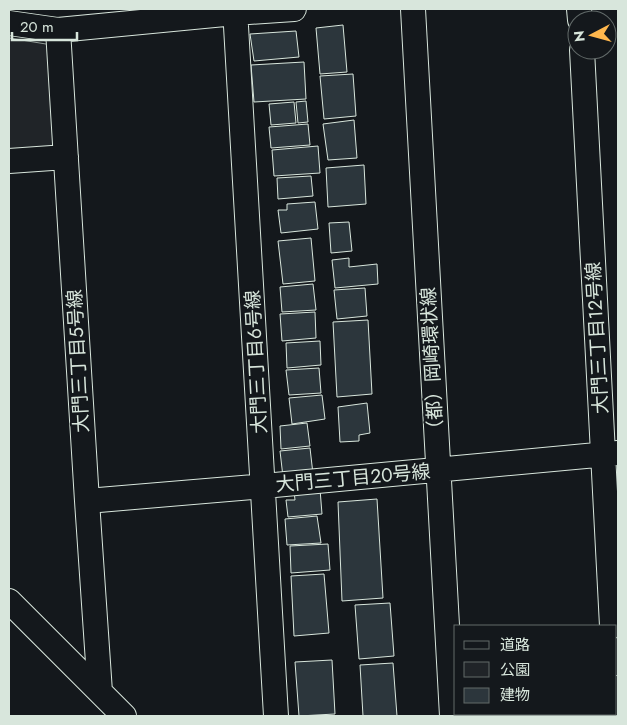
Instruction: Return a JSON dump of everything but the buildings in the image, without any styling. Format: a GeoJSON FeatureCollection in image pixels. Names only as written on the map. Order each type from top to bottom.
{"type":"FeatureCollection","features":[{"type":"Feature","properties":{"kind":"street"},"geometry":{"type":"LineString","coordinates":[[9,23],[58,30],[235,11],[294,9]]}},
{"type":"Feature","properties":{"kind":"street","name":"（都）岡崎環状線"},"geometry":{"type":"LineString","coordinates":[[413,9],[452,716]]}},
{"type":"Feature","properties":{"kind":"street","name":"大門三丁目6号線"},"geometry":{"type":"LineString","coordinates":[[235,11],[276,716]]}},
{"type":"Feature","properties":{"kind":"street","name":"大門三丁目5号線"},"geometry":{"type":"LineString","coordinates":[[58,30],[100,692]]}},
{"type":"Feature","properties":{"kind":"street","name":"大門三丁目12号線"},"geometry":{"type":"LineString","coordinates":[[583,60],[611,454],[612,625]]}},
{"type":"Feature","properties":{"kind":"street"},"geometry":{"type":"LineString","coordinates":[[9,161],[66,157]]}},
{"type":"Feature","properties":{"kind":"street","name":"大門三丁目20号線"},"geometry":{"type":"LineString","coordinates":[[87,501],[611,454]]}},
{"type":"Feature","properties":{"kind":"street"},"geometry":{"type":"LineString","coordinates":[[9,601],[124,716]]}},
{"type":"Feature","properties":{"kind":"green space"},"geometry":{"type":"Polygon","coordinates":[[[9,38],[46,44],[50,48],[56,146],[9,155],[9,38]]]}}]}
